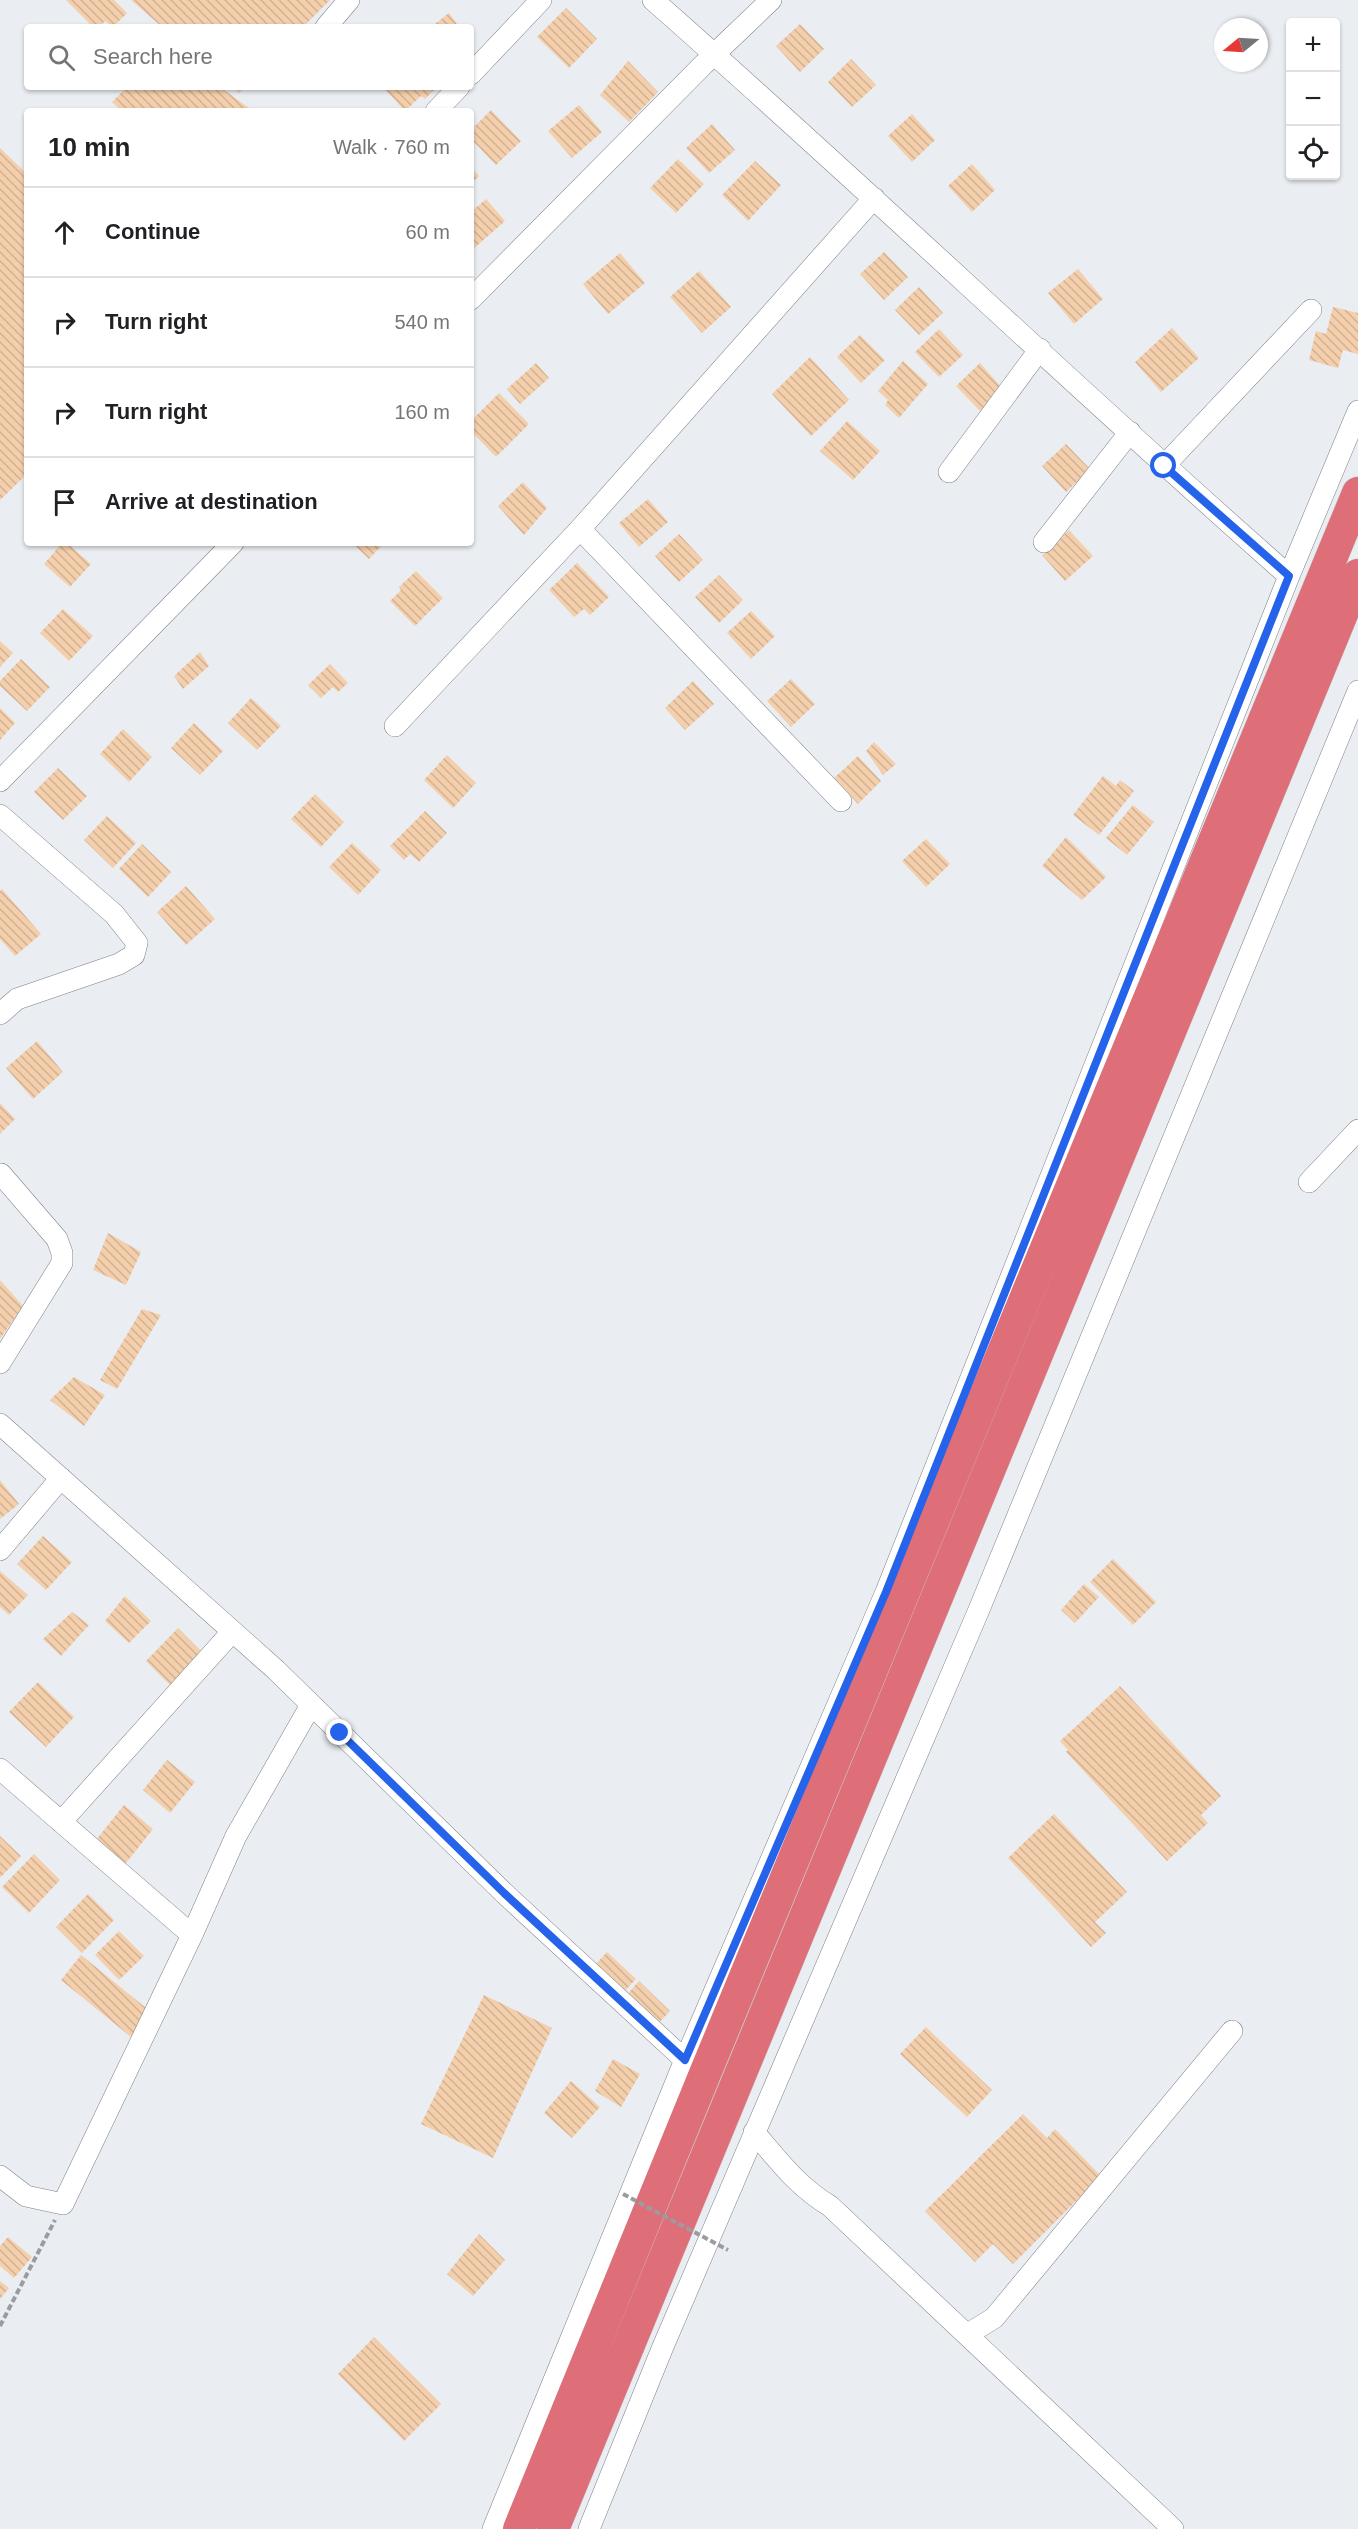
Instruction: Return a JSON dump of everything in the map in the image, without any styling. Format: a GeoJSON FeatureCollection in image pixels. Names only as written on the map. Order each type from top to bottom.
{"type":"FeatureCollection","features":[{"type":"Feature","properties":{"kind":"highway"},"geometry":{"type":"LineString","coordinates":[[519,2529],[1358,493]]}},
{"type":"Feature","properties":{"kind":"highway"},"geometry":{"type":"LineString","coordinates":[[552,2529],[1358,576]]}},
{"type":"Feature","properties":{"kind":"street"},"geometry":{"type":"LineString","coordinates":[[329,24],[349,0]]}},
{"type":"Feature","properties":{"kind":"street"},"geometry":{"type":"LineString","coordinates":[[474,71],[541,0]]}},
{"type":"Feature","properties":{"kind":"street"},"geometry":{"type":"LineString","coordinates":[[653,0],[874,198],[985,303],[1040,349],[1164,466],[1289,576]]}},
{"type":"Feature","properties":{"kind":"street"},"geometry":{"type":"LineString","coordinates":[[474,296],[771,0]]}},
{"type":"Feature","properties":{"kind":"street"},"geometry":{"type":"LineString","coordinates":[[439,108],[456,90]]}},
{"type":"Feature","properties":{"kind":"street"},"geometry":{"type":"LineString","coordinates":[[395,726],[580,529],[874,198]]}},
{"type":"Feature","properties":{"kind":"street"},"geometry":{"type":"LineString","coordinates":[[1164,466],[1311,310]]}},
{"type":"Feature","properties":{"kind":"street"},"geometry":{"type":"LineString","coordinates":[[949,472],[1040,349]]}},
{"type":"Feature","properties":{"kind":"street"},"geometry":{"type":"LineString","coordinates":[[493,2529],[685,2060],[890,1581],[1289,576],[1358,411]]}},
{"type":"Feature","properties":{"kind":"street"},"geometry":{"type":"LineString","coordinates":[[1044,542],[1130,432]]}},
{"type":"Feature","properties":{"kind":"street"},"geometry":{"type":"LineString","coordinates":[[580,529],[841,801]]}},
{"type":"Feature","properties":{"kind":"street"},"geometry":{"type":"LineString","coordinates":[[0,781],[230,546]]}},
{"type":"Feature","properties":{"kind":"street"},"geometry":{"type":"LineString","coordinates":[[589,2529],[754,2132],[974,1623],[1358,691]]}},
{"type":"Feature","properties":{"kind":"street"},"geometry":{"type":"LineString","coordinates":[[0,815],[114,914],[137,943],[134,956],[119,964],[17,999],[0,1014]]}},
{"type":"Feature","properties":{"kind":"street"},"geometry":{"type":"LineString","coordinates":[[1309,1182],[1358,1130]]}},
{"type":"Feature","properties":{"kind":"street"},"geometry":{"type":"LineString","coordinates":[[0,1363],[62,1263],[62,1253],[57,1239],[2,1174]]}},
{"type":"Feature","properties":{"kind":"street"},"geometry":{"type":"LineString","coordinates":[[0,1424],[311,1705],[504,1893],[685,2060]]}},
{"type":"Feature","properties":{"kind":"street"},"geometry":{"type":"LineString","coordinates":[[0,1550],[61,1478]]}},
{"type":"Feature","properties":{"kind":"street"},"geometry":{"type":"LineString","coordinates":[[61,1822],[232,1632]]}},
{"type":"Feature","properties":{"kind":"street"},"geometry":{"type":"LineString","coordinates":[[0,2176],[26,2196],[63,2204],[192,1935],[236,1836],[311,1705]]}},
{"type":"Feature","properties":{"kind":"street"},"geometry":{"type":"LineString","coordinates":[[0,1769],[192,1935]]}},
{"type":"Feature","properties":{"kind":"street"},"geometry":{"type":"LineString","coordinates":[[968,2334],[994,2318],[1232,2031]]}},
{"type":"Feature","properties":{"kind":"street"},"geometry":{"type":"LineString","coordinates":[[754,2132],[796,2181],[830,2206],[1173,2529]]}},
{"type":"Feature","properties":{"kind":"path"},"geometry":{"type":"LineString","coordinates":[[622,2194],[728,2250]]}},
{"type":"Feature","properties":{"kind":"path"},"geometry":{"type":"LineString","coordinates":[[0,2326],[63,2204]]}},
{"type":"Feature","properties":{"kind":"building"},"geometry":{"type":"Polygon","coordinates":[[[66,0],[114,0],[127,13],[116,24],[109,24],[105,21],[102,24],[90,24],[66,0]]]}},
{"type":"Feature","properties":{"kind":"building"},"geometry":{"type":"Polygon","coordinates":[[[131,0],[330,0],[306,24],[159,24],[131,0]]]}},
{"type":"Feature","properties":{"kind":"building"},"geometry":{"type":"Polygon","coordinates":[[[566,8],[597,39],[569,68],[537,37],[566,8]]]}},
{"type":"Feature","properties":{"kind":"building"},"geometry":{"type":"Polygon","coordinates":[[[449,13],[457,24],[435,24],[449,13]]]}},
{"type":"Feature","properties":{"kind":"building"},"geometry":{"type":"Polygon","coordinates":[[[800,24],[824,49],[800,72],[776,46],[800,24]]]}},
{"type":"Feature","properties":{"kind":"building"},"geometry":{"type":"Polygon","coordinates":[[[851,59],[876,85],[852,107],[828,82],[851,59]]]}},
{"type":"Feature","properties":{"kind":"building"},"geometry":{"type":"Polygon","coordinates":[[[628,61],[658,92],[629,122],[600,95],[628,61]]]}},
{"type":"Feature","properties":{"kind":"building"},"geometry":{"type":"Polygon","coordinates":[[[124,90],[224,90],[249,108],[119,108],[112,102],[124,90]]]}},
{"type":"Feature","properties":{"kind":"building"},"geometry":{"type":"Polygon","coordinates":[[[386,90],[434,90],[425,99],[421,96],[408,108],[402,108],[386,90]]]}},
{"type":"Feature","properties":{"kind":"building"},"geometry":{"type":"Polygon","coordinates":[[[579,105],[602,132],[572,158],[548,131],[579,105]]]}},
{"type":"Feature","properties":{"kind":"building"},"geometry":{"type":"Polygon","coordinates":[[[491,110],[521,141],[496,165],[474,142],[474,127],[491,110]]]}},
{"type":"Feature","properties":{"kind":"building"},"geometry":{"type":"Polygon","coordinates":[[[912,114],[935,140],[912,162],[888,136],[912,114]]]}},
{"type":"Feature","properties":{"kind":"building"},"geometry":{"type":"Polygon","coordinates":[[[712,124],[735,150],[709,173],[686,148],[712,124]]]}},
{"type":"Feature","properties":{"kind":"building"},"geometry":{"type":"Polygon","coordinates":[[[0,148],[24,171],[24,477],[0,500],[0,148]]]}},
{"type":"Feature","properties":{"kind":"building"},"geometry":{"type":"Polygon","coordinates":[[[678,159],[704,184],[676,213],[650,188],[678,159]]]}},
{"type":"Feature","properties":{"kind":"building"},"geometry":{"type":"Polygon","coordinates":[[[755,161],[781,185],[748,221],[722,195],[755,161]]]}},
{"type":"Feature","properties":{"kind":"building"},"geometry":{"type":"Polygon","coordinates":[[[972,164],[995,190],[972,212],[948,186],[972,164]]]}},
{"type":"Feature","properties":{"kind":"building"},"geometry":{"type":"Polygon","coordinates":[[[474,170],[479,176],[474,181],[474,170]]]}},
{"type":"Feature","properties":{"kind":"building"},"geometry":{"type":"Polygon","coordinates":[[[486,199],[505,221],[474,248],[474,209],[486,199]]]}},
{"type":"Feature","properties":{"kind":"building"},"geometry":{"type":"Polygon","coordinates":[[[884,252],[908,277],[884,300],[860,274],[884,252]]]}},
{"type":"Feature","properties":{"kind":"building"},"geometry":{"type":"Polygon","coordinates":[[[620,253],[645,283],[608,314],[583,284],[620,253]]]}},
{"type":"Feature","properties":{"kind":"building"},"geometry":{"type":"Polygon","coordinates":[[[1078,269],[1103,299],[1074,324],[1048,293],[1078,269]]]}},
{"type":"Feature","properties":{"kind":"building"},"geometry":{"type":"Polygon","coordinates":[[[699,271],[731,307],[702,333],[670,297],[699,271]]]}},
{"type":"Feature","properties":{"kind":"building"},"geometry":{"type":"Polygon","coordinates":[[[919,287],[943,313],[919,335],[895,310],[919,287]]]}},
{"type":"Feature","properties":{"kind":"building"},"geometry":{"type":"Polygon","coordinates":[[[1333,307],[1358,313],[1358,354],[1343,350],[1338,368],[1309,360],[1316,331],[1326,334],[1333,307]]]}},
{"type":"Feature","properties":{"kind":"building"},"geometry":{"type":"Polygon","coordinates":[[[1172,328],[1199,358],[1161,392],[1135,362],[1172,328]]]}},
{"type":"Feature","properties":{"kind":"building"},"geometry":{"type":"Polygon","coordinates":[[[939,329],[963,355],[939,377],[915,352],[939,329]]]}},
{"type":"Feature","properties":{"kind":"building"},"geometry":{"type":"Polygon","coordinates":[[[860,335],[885,360],[861,383],[837,357],[860,335]]]}},
{"type":"Feature","properties":{"kind":"building"},"geometry":{"type":"Polygon","coordinates":[[[810,357],[849,400],[811,436],[772,394],[810,357]]]}},
{"type":"Feature","properties":{"kind":"building"},"geometry":{"type":"Polygon","coordinates":[[[903,361],[928,384],[899,418],[885,405],[888,400],[878,391],[903,361]]]}},
{"type":"Feature","properties":{"kind":"building"},"geometry":{"type":"Polygon","coordinates":[[[536,363],[549,378],[520,404],[507,389],[536,363]]]}},
{"type":"Feature","properties":{"kind":"building"},"geometry":{"type":"Polygon","coordinates":[[[980,363],[1003,389],[980,411],[956,386],[980,363]]]}},
{"type":"Feature","properties":{"kind":"building"},"geometry":{"type":"Polygon","coordinates":[[[499,393],[529,424],[496,457],[474,434],[474,418],[499,393]]]}},
{"type":"Feature","properties":{"kind":"building"},"geometry":{"type":"Polygon","coordinates":[[[847,421],[880,451],[853,480],[820,451],[847,421]]]}},
{"type":"Feature","properties":{"kind":"building"},"geometry":{"type":"Polygon","coordinates":[[[1066,444],[1090,469],[1066,492],[1042,466],[1066,444]]]}},
{"type":"Feature","properties":{"kind":"building"},"geometry":{"type":"Polygon","coordinates":[[[523,482],[547,508],[524,535],[498,506],[523,482]]]}},
{"type":"Feature","properties":{"kind":"building"},"geometry":{"type":"Polygon","coordinates":[[[648,499],[668,522],[639,547],[619,523],[648,499]]]}},
{"type":"Feature","properties":{"kind":"building"},"geometry":{"type":"Polygon","coordinates":[[[1069,530],[1093,556],[1065,581],[1042,555],[1069,530]]]}},
{"type":"Feature","properties":{"kind":"building"},"geometry":{"type":"Polygon","coordinates":[[[679,534],[703,560],[679,582],[655,556],[679,534]]]}},
{"type":"Feature","properties":{"kind":"building"},"geometry":{"type":"Polygon","coordinates":[[[59,546],[70,546],[91,564],[70,587],[44,564],[59,546]]]}},
{"type":"Feature","properties":{"kind":"building"},"geometry":{"type":"Polygon","coordinates":[[[355,546],[381,546],[369,559],[355,546]]]}},
{"type":"Feature","properties":{"kind":"building"},"geometry":{"type":"Polygon","coordinates":[[[577,563],[609,597],[590,615],[584,609],[574,617],[549,590],[577,563]]]}},
{"type":"Feature","properties":{"kind":"building"},"geometry":{"type":"Polygon","coordinates":[[[416,571],[443,598],[415,626],[390,601],[401,590],[399,587],[416,571]]]}},
{"type":"Feature","properties":{"kind":"building"},"geometry":{"type":"Polygon","coordinates":[[[719,575],[743,600],[719,623],[695,597],[719,575]]]}},
{"type":"Feature","properties":{"kind":"building"},"geometry":{"type":"Polygon","coordinates":[[[63,609],[93,636],[69,661],[40,633],[63,609]]]}},
{"type":"Feature","properties":{"kind":"building"},"geometry":{"type":"Polygon","coordinates":[[[751,611],[775,636],[751,659],[727,633],[751,611]]]}},
{"type":"Feature","properties":{"kind":"building"},"geometry":{"type":"Polygon","coordinates":[[[0,641],[13,653],[0,667],[0,641]]]}},
{"type":"Feature","properties":{"kind":"building"},"geometry":{"type":"Polygon","coordinates":[[[200,652],[209,666],[183,689],[174,676],[200,652]]]}},
{"type":"Feature","properties":{"kind":"building"},"geometry":{"type":"Polygon","coordinates":[[[21,659],[50,687],[27,711],[0,686],[0,681],[21,659]]]}},
{"type":"Feature","properties":{"kind":"building"},"geometry":{"type":"Polygon","coordinates":[[[330,664],[348,683],[338,692],[333,687],[321,698],[308,685],[330,664]]]}},
{"type":"Feature","properties":{"kind":"building"},"geometry":{"type":"Polygon","coordinates":[[[791,679],[815,704],[791,727],[767,701],[791,679]]]}},
{"type":"Feature","properties":{"kind":"building"},"geometry":{"type":"Polygon","coordinates":[[[693,681],[714,704],[685,730],[665,708],[693,681]]]}},
{"type":"Feature","properties":{"kind":"building"},"geometry":{"type":"Polygon","coordinates":[[[251,698],[281,726],[257,750],[228,723],[251,698]]]}},
{"type":"Feature","properties":{"kind":"building"},"geometry":{"type":"Polygon","coordinates":[[[0,708],[15,723],[0,740],[0,708]]]}},
{"type":"Feature","properties":{"kind":"building"},"geometry":{"type":"Polygon","coordinates":[[[194,723],[223,751],[200,775],[171,748],[194,723]]]}},
{"type":"Feature","properties":{"kind":"building"},"geometry":{"type":"Polygon","coordinates":[[[123,729],[152,757],[129,782],[100,754],[123,729]]]}},
{"type":"Feature","properties":{"kind":"building"},"geometry":{"type":"Polygon","coordinates":[[[874,742],[896,764],[883,775],[866,751],[874,742]]]}},
{"type":"Feature","properties":{"kind":"building"},"geometry":{"type":"Polygon","coordinates":[[[447,755],[476,783],[453,808],[424,780],[447,755]]]}},
{"type":"Feature","properties":{"kind":"building"},"geometry":{"type":"Polygon","coordinates":[[[858,756],[881,781],[858,804],[834,778],[858,756]]]}},
{"type":"Feature","properties":{"kind":"building"},"geometry":{"type":"Polygon","coordinates":[[[58,768],[87,796],[63,820],[34,792],[58,768]]]}},
{"type":"Feature","properties":{"kind":"building"},"geometry":{"type":"Polygon","coordinates":[[[1103,776],[1116,786],[1120,780],[1134,791],[1099,835],[1073,815],[1103,776]]]}},
{"type":"Feature","properties":{"kind":"building"},"geometry":{"type":"Polygon","coordinates":[[[315,794],[344,822],[321,847],[291,819],[315,794]]]}},
{"type":"Feature","properties":{"kind":"building"},"geometry":{"type":"Polygon","coordinates":[[[1133,805],[1154,822],[1127,855],[1106,838],[1133,805]]]}},
{"type":"Feature","properties":{"kind":"building"},"geometry":{"type":"Polygon","coordinates":[[[425,811],[447,833],[419,862],[410,854],[404,860],[390,846],[425,811]]]}},
{"type":"Feature","properties":{"kind":"building"},"geometry":{"type":"Polygon","coordinates":[[[107,816],[136,843],[113,868],[84,840],[107,816]]]}},
{"type":"Feature","properties":{"kind":"building"},"geometry":{"type":"Polygon","coordinates":[[[1066,837],[1106,877],[1082,900],[1042,866],[1066,837]]]}},
{"type":"Feature","properties":{"kind":"building"},"geometry":{"type":"Polygon","coordinates":[[[926,839],[950,864],[926,887],[902,861],[926,839]]]}},
{"type":"Feature","properties":{"kind":"building"},"geometry":{"type":"Polygon","coordinates":[[[352,843],[381,870],[358,895],[329,867],[352,843]]]}},
{"type":"Feature","properties":{"kind":"building"},"geometry":{"type":"Polygon","coordinates":[[[142,844],[171,872],[148,897],[119,869],[142,844]]]}},
{"type":"Feature","properties":{"kind":"building"},"geometry":{"type":"Polygon","coordinates":[[[186,886],[215,919],[186,945],[157,912],[186,886]]]}},
{"type":"Feature","properties":{"kind":"building"},"geometry":{"type":"Polygon","coordinates":[[[2,889],[41,934],[15,956],[0,939],[0,891],[2,889]]]}},
{"type":"Feature","properties":{"kind":"building"},"geometry":{"type":"Polygon","coordinates":[[[37,1041],[63,1072],[33,1099],[6,1068],[37,1041]]]}},
{"type":"Feature","properties":{"kind":"building"},"geometry":{"type":"Polygon","coordinates":[[[0,1103],[15,1119],[0,1134],[0,1103]]]}},
{"type":"Feature","properties":{"kind":"building"},"geometry":{"type":"Polygon","coordinates":[[[108,1233],[141,1252],[126,1285],[93,1270],[108,1233]]]}},
{"type":"Feature","properties":{"kind":"building"},"geometry":{"type":"Polygon","coordinates":[[[0,1280],[23,1306],[0,1339],[0,1280]]]}},
{"type":"Feature","properties":{"kind":"building"},"geometry":{"type":"Polygon","coordinates":[[[142,1309],[161,1315],[117,1389],[100,1380],[142,1309]]]}},
{"type":"Feature","properties":{"kind":"building"},"geometry":{"type":"Polygon","coordinates":[[[74,1377],[105,1395],[84,1426],[50,1400],[74,1377]]]}},
{"type":"Feature","properties":{"kind":"building"},"geometry":{"type":"Polygon","coordinates":[[[0,1480],[19,1504],[0,1519],[0,1480]]]}},
{"type":"Feature","properties":{"kind":"building"},"geometry":{"type":"Polygon","coordinates":[[[43,1536],[72,1562],[46,1590],[17,1564],[43,1536]]]}},
{"type":"Feature","properties":{"kind":"building"},"geometry":{"type":"Polygon","coordinates":[[[1113,1559],[1156,1602],[1133,1625],[1090,1582],[1113,1559]]]}},
{"type":"Feature","properties":{"kind":"building"},"geometry":{"type":"Polygon","coordinates":[[[0,1571],[28,1595],[9,1615],[0,1607],[0,1571]]]}},
{"type":"Feature","properties":{"kind":"building"},"geometry":{"type":"Polygon","coordinates":[[[1084,1584],[1099,1597],[1075,1623],[1061,1610],[1084,1584]]]}},
{"type":"Feature","properties":{"kind":"building"},"geometry":{"type":"Polygon","coordinates":[[[125,1596],[151,1621],[129,1643],[105,1621],[125,1596]]]}},
{"type":"Feature","properties":{"kind":"building"},"geometry":{"type":"Polygon","coordinates":[[[72,1612],[89,1625],[61,1656],[43,1639],[72,1612]]]}},
{"type":"Feature","properties":{"kind":"building"},"geometry":{"type":"Polygon","coordinates":[[[178,1628],[204,1654],[172,1687],[146,1661],[178,1628]]]}},
{"type":"Feature","properties":{"kind":"building"},"geometry":{"type":"Polygon","coordinates":[[[38,1682],[74,1717],[46,1747],[9,1712],[38,1682]]]}},
{"type":"Feature","properties":{"kind":"building"},"geometry":{"type":"Polygon","coordinates":[[[1120,1686],[1221,1796],[1201,1815],[1208,1823],[1167,1861],[1066,1752],[1068,1750],[1060,1741],[1120,1686]]]}},
{"type":"Feature","properties":{"kind":"building"},"geometry":{"type":"Polygon","coordinates":[[[167,1760],[195,1782],[170,1813],[143,1790],[167,1760]]]}},
{"type":"Feature","properties":{"kind":"building"},"geometry":{"type":"Polygon","coordinates":[[[124,1805],[153,1829],[126,1863],[96,1840],[124,1805]]]}},
{"type":"Feature","properties":{"kind":"building"},"geometry":{"type":"Polygon","coordinates":[[[1054,1814],[1127,1892],[1095,1922],[1106,1933],[1091,1947],[1008,1858],[1054,1814]]]}},
{"type":"Feature","properties":{"kind":"building"},"geometry":{"type":"Polygon","coordinates":[[[0,1836],[21,1856],[0,1878],[0,1836]]]}},
{"type":"Feature","properties":{"kind":"building"},"geometry":{"type":"Polygon","coordinates":[[[34,1854],[60,1880],[29,1913],[2,1887],[34,1854]]]}},
{"type":"Feature","properties":{"kind":"building"},"geometry":{"type":"Polygon","coordinates":[[[88,1894],[114,1920],[82,1953],[56,1927],[88,1894]]]}},
{"type":"Feature","properties":{"kind":"building"},"geometry":{"type":"Polygon","coordinates":[[[119,1931],[144,1956],[119,1980],[95,1955],[119,1931]]]}},
{"type":"Feature","properties":{"kind":"building"},"geometry":{"type":"Polygon","coordinates":[[[607,1952],[636,1979],[622,1994],[593,1967],[607,1952]]]}},
{"type":"Feature","properties":{"kind":"building"},"geometry":{"type":"Polygon","coordinates":[[[81,1955],[151,2012],[131,2037],[61,1980],[81,1955]]]}},
{"type":"Feature","properties":{"kind":"building"},"geometry":{"type":"Polygon","coordinates":[[[639,1981],[670,2011],[657,2025],[626,1996],[639,1981]]]}},
{"type":"Feature","properties":{"kind":"building"},"geometry":{"type":"Polygon","coordinates":[[[484,1995],[552,2028],[493,2158],[421,2124],[484,1995]]]}},
{"type":"Feature","properties":{"kind":"building"},"geometry":{"type":"Polygon","coordinates":[[[926,2027],[992,2090],[967,2117],[900,2054],[926,2027]]]}},
{"type":"Feature","properties":{"kind":"building"},"geometry":{"type":"Polygon","coordinates":[[[613,2059],[640,2074],[621,2107],[595,2091],[613,2059]]]}},
{"type":"Feature","properties":{"kind":"building"},"geometry":{"type":"Polygon","coordinates":[[[571,2081],[600,2107],[572,2138],[544,2113],[571,2081]]]}},
{"type":"Feature","properties":{"kind":"building"},"geometry":{"type":"Polygon","coordinates":[[[1023,2114],[1047,2138],[1055,2129],[1101,2176],[1013,2264],[993,2244],[975,2262],[925,2211],[1023,2114]]]}},
{"type":"Feature","properties":{"kind":"building"},"geometry":{"type":"Polygon","coordinates":[[[479,2234],[505,2260],[473,2296],[447,2274],[479,2234]]]}},
{"type":"Feature","properties":{"kind":"building"},"geometry":{"type":"Polygon","coordinates":[[[8,2237],[32,2257],[14,2278],[0,2266],[0,2246],[8,2237]]]}},
{"type":"Feature","properties":{"kind":"building"},"geometry":{"type":"Polygon","coordinates":[[[0,2281],[9,2288],[0,2299],[0,2281]]]}},
{"type":"Feature","properties":{"kind":"building"},"geometry":{"type":"Polygon","coordinates":[[[374,2337],[441,2404],[404,2441],[338,2374],[374,2337]]]}},
{"type":"Feature","properties":{"kind":"route"},"geometry":{"type":"LineString","coordinates":[[340,1733],[504,1893],[685,2060],[886,1592],[1289,576],[1164,466]]}}]}
